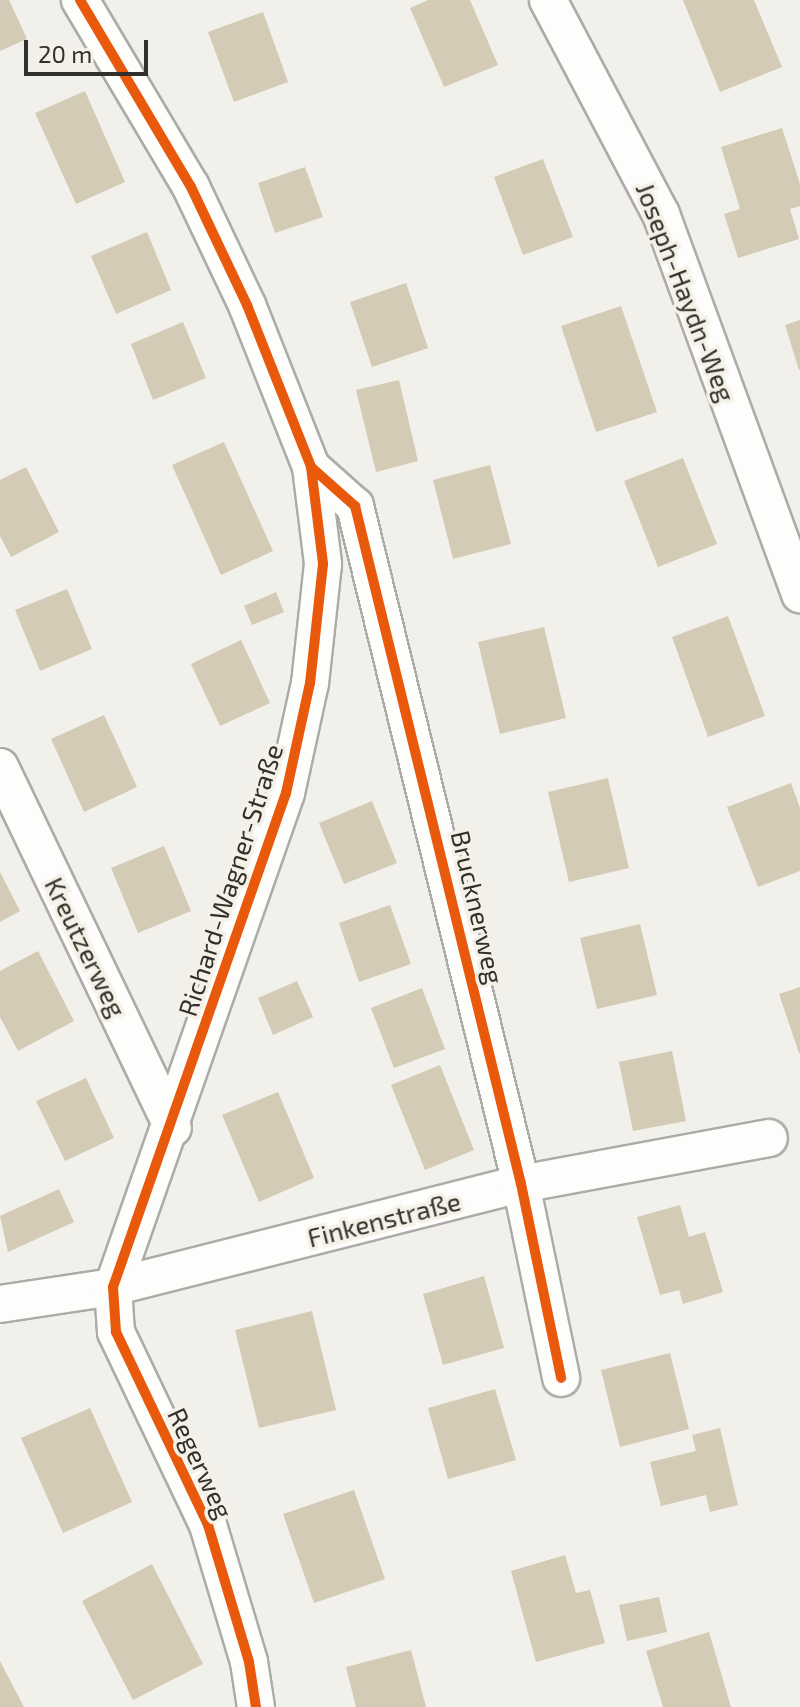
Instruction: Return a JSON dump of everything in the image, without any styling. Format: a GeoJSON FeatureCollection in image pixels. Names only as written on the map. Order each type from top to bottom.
{"type":"FeatureCollection","features":[{"type":"Feature","properties":{"kind":"street","name":"Richard-Wagner-Straße"},"geometry":{"type":"LineString","coordinates":[[80,0],[191,187],[247,305],[311,467],[323,564],[310,683],[286,793],[173,1128],[113,1287]]}},
{"type":"Feature","properties":{"kind":"street","name":"Joseph-Haydn-Weg"},"geometry":{"type":"LineString","coordinates":[[548,0],[661,214],[800,594]]}},
{"type":"Feature","properties":{"kind":"street","name":"Brucknerweg"},"geometry":{"type":"LineString","coordinates":[[311,467],[355,506],[521,1184],[561,1378]]}},
{"type":"Feature","properties":{"kind":"street","name":"Kreutzerweg"},"geometry":{"type":"LineString","coordinates":[[0,767],[173,1128]]}},
{"type":"Feature","properties":{"kind":"street","name":"Finkenstraße"},"geometry":{"type":"LineString","coordinates":[[0,1304],[113,1287],[521,1184],[769,1138]]}},
{"type":"Feature","properties":{"kind":"street","name":"Regerweg"},"geometry":{"type":"LineString","coordinates":[[113,1287],[116,1332],[208,1525],[249,1662],[256,1707]]}},
{"type":"Feature","properties":{"kind":"building"},"geometry":{"type":"Polygon","coordinates":[[[0,0],[9,0],[27,39],[0,51],[0,0]]]}},
{"type":"Feature","properties":{"kind":"building"},"geometry":{"type":"Polygon","coordinates":[[[428,0],[470,0],[498,65],[444,87],[410,8],[428,0]]]}},
{"type":"Feature","properties":{"kind":"building"},"geometry":{"type":"Polygon","coordinates":[[[683,0],[754,0],[782,67],[720,92],[683,0]]]}},
{"type":"Feature","properties":{"kind":"building"},"geometry":{"type":"Polygon","coordinates":[[[263,12],[288,82],[234,102],[208,32],[263,12]]]}},
{"type":"Feature","properties":{"kind":"building"},"geometry":{"type":"Polygon","coordinates":[[[85,91],[125,182],[76,204],[35,113],[85,91]]]}},
{"type":"Feature","properties":{"kind":"building"},"geometry":{"type":"Polygon","coordinates":[[[782,128],[800,184],[800,206],[790,209],[799,239],[738,258],[724,214],[740,209],[721,147],[782,128]]]}},
{"type":"Feature","properties":{"kind":"building"},"geometry":{"type":"Polygon","coordinates":[[[543,159],[573,237],[523,255],[494,177],[543,159]]]}},
{"type":"Feature","properties":{"kind":"building"},"geometry":{"type":"Polygon","coordinates":[[[305,167],[323,217],[275,233],[258,183],[305,167]]]}},
{"type":"Feature","properties":{"kind":"building"},"geometry":{"type":"Polygon","coordinates":[[[147,232],[171,290],[116,314],[91,256],[147,232]]]}},
{"type":"Feature","properties":{"kind":"building"},"geometry":{"type":"Polygon","coordinates":[[[406,283],[428,348],[372,367],[350,302],[406,283]]]}},
{"type":"Feature","properties":{"kind":"building"},"geometry":{"type":"Polygon","coordinates":[[[621,306],[657,412],[596,432],[561,326],[621,306]]]}},
{"type":"Feature","properties":{"kind":"building"},"geometry":{"type":"Polygon","coordinates":[[[800,320],[800,370],[799,370],[785,325],[800,320]]]}},
{"type":"Feature","properties":{"kind":"building"},"geometry":{"type":"Polygon","coordinates":[[[183,322],[206,378],[153,400],[131,344],[183,322]]]}},
{"type":"Feature","properties":{"kind":"building"},"geometry":{"type":"Polygon","coordinates":[[[399,380],[418,461],[376,472],[356,390],[399,380]]]}},
{"type":"Feature","properties":{"kind":"building"},"geometry":{"type":"Polygon","coordinates":[[[224,442],[273,551],[221,575],[172,465],[224,442]]]}},
{"type":"Feature","properties":{"kind":"building"},"geometry":{"type":"Polygon","coordinates":[[[683,458],[717,544],[658,567],[624,481],[683,458]]]}},
{"type":"Feature","properties":{"kind":"building"},"geometry":{"type":"Polygon","coordinates":[[[490,465],[511,544],[453,559],[433,480],[490,465]]]}},
{"type":"Feature","properties":{"kind":"building"},"geometry":{"type":"Polygon","coordinates":[[[26,467],[59,532],[11,557],[0,536],[0,480],[26,467]]]}},
{"type":"Feature","properties":{"kind":"building"},"geometry":{"type":"Polygon","coordinates":[[[67,589],[92,649],[40,671],[15,610],[67,589]]]}},
{"type":"Feature","properties":{"kind":"building"},"geometry":{"type":"Polygon","coordinates":[[[276,592],[284,612],[252,625],[244,606],[276,592]]]}},
{"type":"Feature","properties":{"kind":"building"},"geometry":{"type":"Polygon","coordinates":[[[728,616],[765,716],[708,737],[672,637],[728,616]]]}},
{"type":"Feature","properties":{"kind":"building"},"geometry":{"type":"Polygon","coordinates":[[[544,627],[566,718],[500,734],[478,642],[544,627]]]}},
{"type":"Feature","properties":{"kind":"building"},"geometry":{"type":"Polygon","coordinates":[[[241,640],[270,703],[220,726],[191,664],[241,640]]]}},
{"type":"Feature","properties":{"kind":"building"},"geometry":{"type":"Polygon","coordinates":[[[104,715],[137,787],[84,812],[51,739],[104,715]]]}},
{"type":"Feature","properties":{"kind":"building"},"geometry":{"type":"Polygon","coordinates":[[[608,778],[629,868],[569,882],[548,792],[608,778]]]}},
{"type":"Feature","properties":{"kind":"building"},"geometry":{"type":"Polygon","coordinates":[[[791,783],[800,808],[800,871],[758,887],[727,807],[791,783]]]}},
{"type":"Feature","properties":{"kind":"building"},"geometry":{"type":"Polygon","coordinates":[[[372,801],[397,863],[344,884],[319,823],[372,801]]]}},
{"type":"Feature","properties":{"kind":"building"},"geometry":{"type":"Polygon","coordinates":[[[164,846],[191,911],[138,933],[111,868],[164,846]]]}},
{"type":"Feature","properties":{"kind":"building"},"geometry":{"type":"Polygon","coordinates":[[[0,872],[20,911],[0,922],[0,872]]]}},
{"type":"Feature","properties":{"kind":"building"},"geometry":{"type":"Polygon","coordinates":[[[390,905],[411,964],[359,982],[339,923],[390,905]]]}},
{"type":"Feature","properties":{"kind":"building"},"geometry":{"type":"Polygon","coordinates":[[[640,924],[657,995],[597,1009],[580,938],[640,924]]]}},
{"type":"Feature","properties":{"kind":"building"},"geometry":{"type":"Polygon","coordinates":[[[38,951],[74,1021],[18,1051],[0,1017],[0,971],[38,951]]]}},
{"type":"Feature","properties":{"kind":"building"},"geometry":{"type":"Polygon","coordinates":[[[297,981],[313,1017],[273,1035],[258,998],[297,981]]]}},
{"type":"Feature","properties":{"kind":"building"},"geometry":{"type":"Polygon","coordinates":[[[800,987],[800,1053],[799,1053],[779,994],[800,987]]]}},
{"type":"Feature","properties":{"kind":"building"},"geometry":{"type":"Polygon","coordinates":[[[422,988],[445,1049],[394,1068],[371,1008],[422,988]]]}},
{"type":"Feature","properties":{"kind":"building"},"geometry":{"type":"Polygon","coordinates":[[[672,1051],[686,1121],[633,1131],[619,1062],[672,1051]]]}},
{"type":"Feature","properties":{"kind":"building"},"geometry":{"type":"Polygon","coordinates":[[[440,1065],[474,1150],[425,1170],[391,1085],[440,1065]]]}},
{"type":"Feature","properties":{"kind":"building"},"geometry":{"type":"Polygon","coordinates":[[[86,1078],[114,1138],[65,1161],[36,1101],[86,1078]]]}},
{"type":"Feature","properties":{"kind":"building"},"geometry":{"type":"Polygon","coordinates":[[[278,1092],[314,1178],[259,1202],[222,1115],[278,1092]]]}},
{"type":"Feature","properties":{"kind":"building"},"geometry":{"type":"Polygon","coordinates":[[[59,1189],[74,1222],[8,1252],[0,1216],[59,1189]]]}},
{"type":"Feature","properties":{"kind":"building"},"geometry":{"type":"Polygon","coordinates":[[[680,1205],[689,1237],[705,1232],[723,1292],[683,1304],[679,1290],[660,1295],[637,1217],[680,1205]]]}},
{"type":"Feature","properties":{"kind":"building"},"geometry":{"type":"Polygon","coordinates":[[[484,1276],[504,1348],[443,1365],[423,1294],[484,1276]]]}},
{"type":"Feature","properties":{"kind":"building"},"geometry":{"type":"Polygon","coordinates":[[[312,1311],[336,1410],[259,1428],[235,1330],[312,1311]]]}},
{"type":"Feature","properties":{"kind":"building"},"geometry":{"type":"Polygon","coordinates":[[[670,1353],[689,1429],[620,1447],[601,1370],[670,1353]]]}},
{"type":"Feature","properties":{"kind":"building"},"geometry":{"type":"Polygon","coordinates":[[[495,1389],[516,1460],[448,1479],[428,1408],[495,1389]]]}},
{"type":"Feature","properties":{"kind":"building"},"geometry":{"type":"Polygon","coordinates":[[[90,1408],[132,1502],[63,1533],[21,1438],[90,1408]]]}},
{"type":"Feature","properties":{"kind":"building"},"geometry":{"type":"Polygon","coordinates":[[[720,1428],[738,1505],[710,1512],[706,1495],[661,1506],[650,1462],[696,1451],[692,1435],[720,1428]]]}},
{"type":"Feature","properties":{"kind":"building"},"geometry":{"type":"Polygon","coordinates":[[[354,1490],[385,1579],[314,1603],[283,1514],[354,1490]]]}},
{"type":"Feature","properties":{"kind":"building"},"geometry":{"type":"Polygon","coordinates":[[[565,1555],[576,1593],[590,1590],[605,1643],[536,1662],[511,1571],[565,1555]]]}},
{"type":"Feature","properties":{"kind":"building"},"geometry":{"type":"Polygon","coordinates":[[[152,1564],[203,1664],[133,1700],[82,1601],[152,1564]]]}},
{"type":"Feature","properties":{"kind":"building"},"geometry":{"type":"Polygon","coordinates":[[[659,1597],[667,1632],[627,1641],[619,1605],[659,1597]]]}},
{"type":"Feature","properties":{"kind":"building"},"geometry":{"type":"Polygon","coordinates":[[[709,1632],[731,1707],[663,1707],[646,1651],[709,1632]]]}},
{"type":"Feature","properties":{"kind":"building"},"geometry":{"type":"Polygon","coordinates":[[[411,1650],[426,1707],[356,1707],[346,1667],[411,1650]]]}},
{"type":"Feature","properties":{"kind":"building"},"geometry":{"type":"Polygon","coordinates":[[[0,1661],[24,1707],[0,1707],[0,1661]]]}},
{"type":"Feature","properties":{"kind":"cycle path"},"geometry":{"type":"LineString","coordinates":[[80,0],[191,187],[247,305],[311,467],[323,564],[310,683],[286,793],[113,1287],[116,1332],[208,1525],[249,1662],[256,1707]]}},
{"type":"Feature","properties":{"kind":"cycle path"},"geometry":{"type":"LineString","coordinates":[[311,467],[355,506],[521,1184],[561,1378]]}}]}
